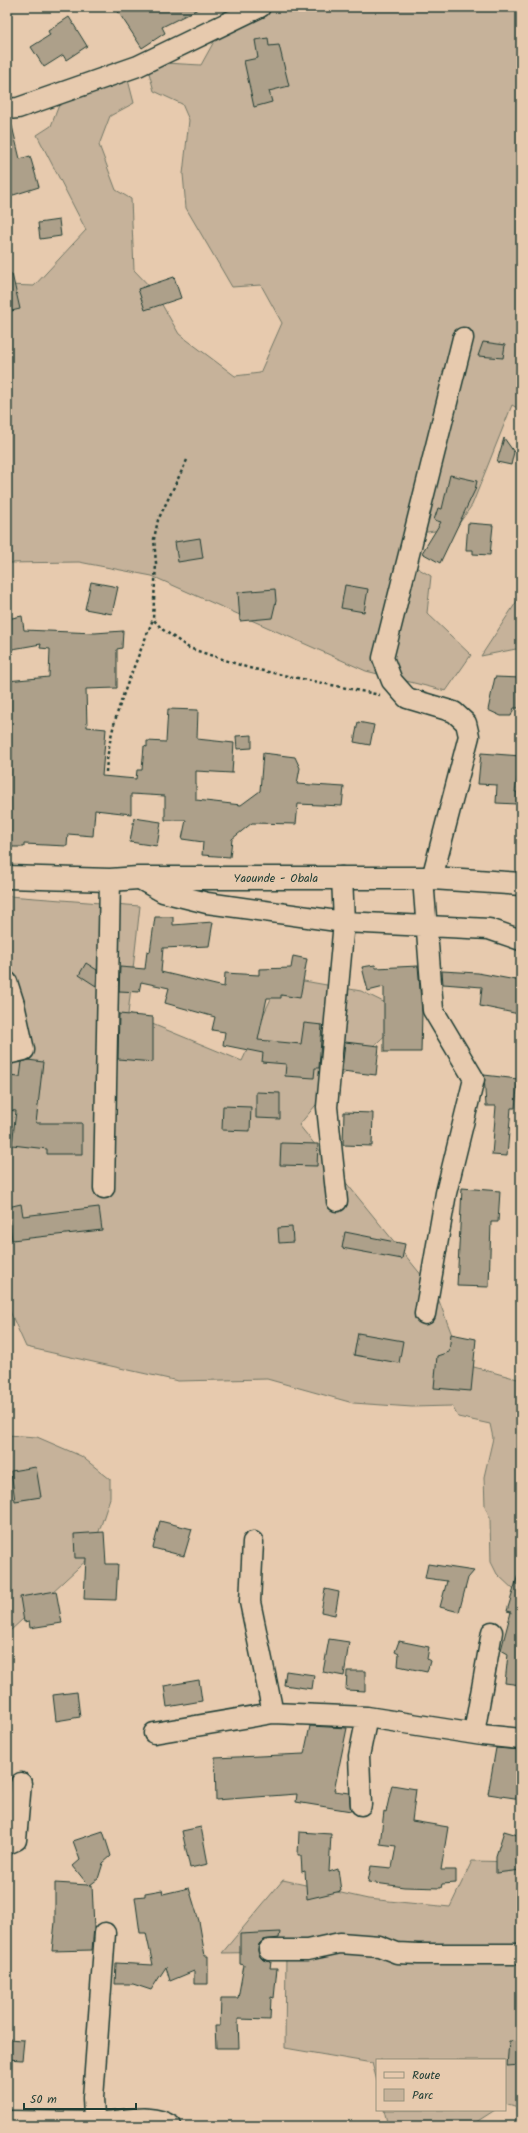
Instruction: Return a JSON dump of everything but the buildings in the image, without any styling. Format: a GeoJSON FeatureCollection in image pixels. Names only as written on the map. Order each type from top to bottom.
{"type":"FeatureCollection","features":[{"type":"Feature","properties":{"kind":"highway","name":"Yaounde - Obala"},"geometry":{"type":"LineString","coordinates":[[7,877],[110,880],[138,878],[427,878],[521,884]]}},
{"type":"Feature","properties":{"kind":"street"},"geometry":{"type":"LineString","coordinates":[[7,109],[18,108],[138,66],[260,7]]}},
{"type":"Feature","properties":{"kind":"street"},"geometry":{"type":"LineString","coordinates":[[425,1314],[446,1193],[474,1079],[433,1010],[427,925],[427,878],[469,736],[466,723],[454,712],[407,698],[392,681],[383,658],[463,338]]}},
{"type":"Feature","properties":{"kind":"street"},"geometry":{"type":"LineString","coordinates":[[337,1200],[327,1107],[344,922],[342,877]]}},
{"type":"Feature","properties":{"kind":"street"},"geometry":{"type":"LineString","coordinates":[[138,878],[163,892],[207,903],[344,922],[488,929],[521,940]]}},
{"type":"Feature","properties":{"kind":"street"},"geometry":{"type":"LineString","coordinates":[[104,1188],[110,880]]}},
{"type":"Feature","properties":{"kind":"street"},"geometry":{"type":"LineString","coordinates":[[7,982],[14,1004],[24,1050],[7,1054]]}},
{"type":"Feature","properties":{"kind":"street"},"geometry":{"type":"LineString","coordinates":[[253,1542],[250,1602],[273,1713]]}},
{"type":"Feature","properties":{"kind":"street"},"geometry":{"type":"LineString","coordinates":[[474,1734],[492,1632]]}},
{"type":"Feature","properties":{"kind":"street"},"geometry":{"type":"LineString","coordinates":[[154,1733],[273,1713],[367,1717],[474,1734],[521,1739]]}},
{"type":"Feature","properties":{"kind":"street"},"geometry":{"type":"LineString","coordinates":[[361,1805],[359,1756],[367,1717]]}},
{"type":"Feature","properties":{"kind":"street"},"geometry":{"type":"LineString","coordinates":[[7,1844],[16,1840],[22,1783]]}},
{"type":"Feature","properties":{"kind":"street"},"geometry":{"type":"LineString","coordinates":[[100,2122],[94,2117],[93,2098],[106,1933]]}},
{"type":"Feature","properties":{"kind":"street"},"geometry":{"type":"LineString","coordinates":[[269,1950],[307,1950],[340,1943],[379,1946],[397,1953],[521,1954]]}},
{"type":"Feature","properties":{"kind":"street"},"geometry":{"type":"LineString","coordinates":[[7,2121],[100,2122],[138,2118],[162,2119],[171,2126]]}},
{"type":"Feature","properties":{"kind":"path"},"geometry":{"type":"LineString","coordinates":[[106,772],[107,753],[118,712],[153,620],[156,563],[154,539],[158,520],[187,460]]}},
{"type":"Feature","properties":{"kind":"path"},"geometry":{"type":"LineString","coordinates":[[153,620],[162,629],[189,648],[249,668],[364,692],[407,698]]}},
{"type":"Feature","properties":{"kind":"green space"},"geometry":{"type":"Polygon","coordinates":[[[233,7],[521,7],[521,410],[512,405],[472,505],[456,528],[420,533],[407,562],[431,576],[427,613],[471,655],[446,691],[366,671],[152,576],[79,562],[7,563],[7,285],[34,286],[86,230],[37,135],[51,126],[62,97],[127,76],[134,103],[110,116],[99,145],[116,190],[131,199],[134,270],[154,291],[179,334],[235,376],[260,373],[282,323],[261,285],[232,287],[186,208],[183,174],[189,120],[182,104],[154,91],[146,62],[201,65],[233,7]]]}},
{"type":"Feature","properties":{"kind":"green space"},"geometry":{"type":"Polygon","coordinates":[[[521,595],[521,648],[481,656],[521,595]]]}},
{"type":"Feature","properties":{"kind":"green space"},"geometry":{"type":"Polygon","coordinates":[[[9,896],[140,906],[128,1014],[242,1061],[281,977],[361,991],[408,1014],[337,1080],[299,1125],[436,1293],[463,1364],[521,1380],[521,1594],[516,1592],[497,1574],[491,1562],[490,1518],[485,1506],[484,1477],[493,1438],[490,1424],[458,1417],[452,1406],[412,1407],[353,1403],[267,1379],[178,1381],[26,1347],[7,1305],[7,905],[9,896]]]}},
{"type":"Feature","properties":{"kind":"green space"},"geometry":{"type":"Polygon","coordinates":[[[7,1435],[37,1437],[81,1456],[110,1479],[110,1498],[91,1556],[10,1631],[7,1631],[7,1435]]]}},
{"type":"Feature","properties":{"kind":"green space"},"geometry":{"type":"Polygon","coordinates":[[[472,1861],[521,1862],[521,2108],[506,2103],[506,2059],[376,2059],[376,2077],[372,2063],[285,2048],[286,1952],[222,1953],[283,1880],[368,1899],[450,1907],[472,1861]]]}},
{"type":"Feature","properties":{"kind":"green space"},"geometry":{"type":"Polygon","coordinates":[[[384,2111],[493,2111],[470,2126],[388,2126],[384,2111]]]}}]}
